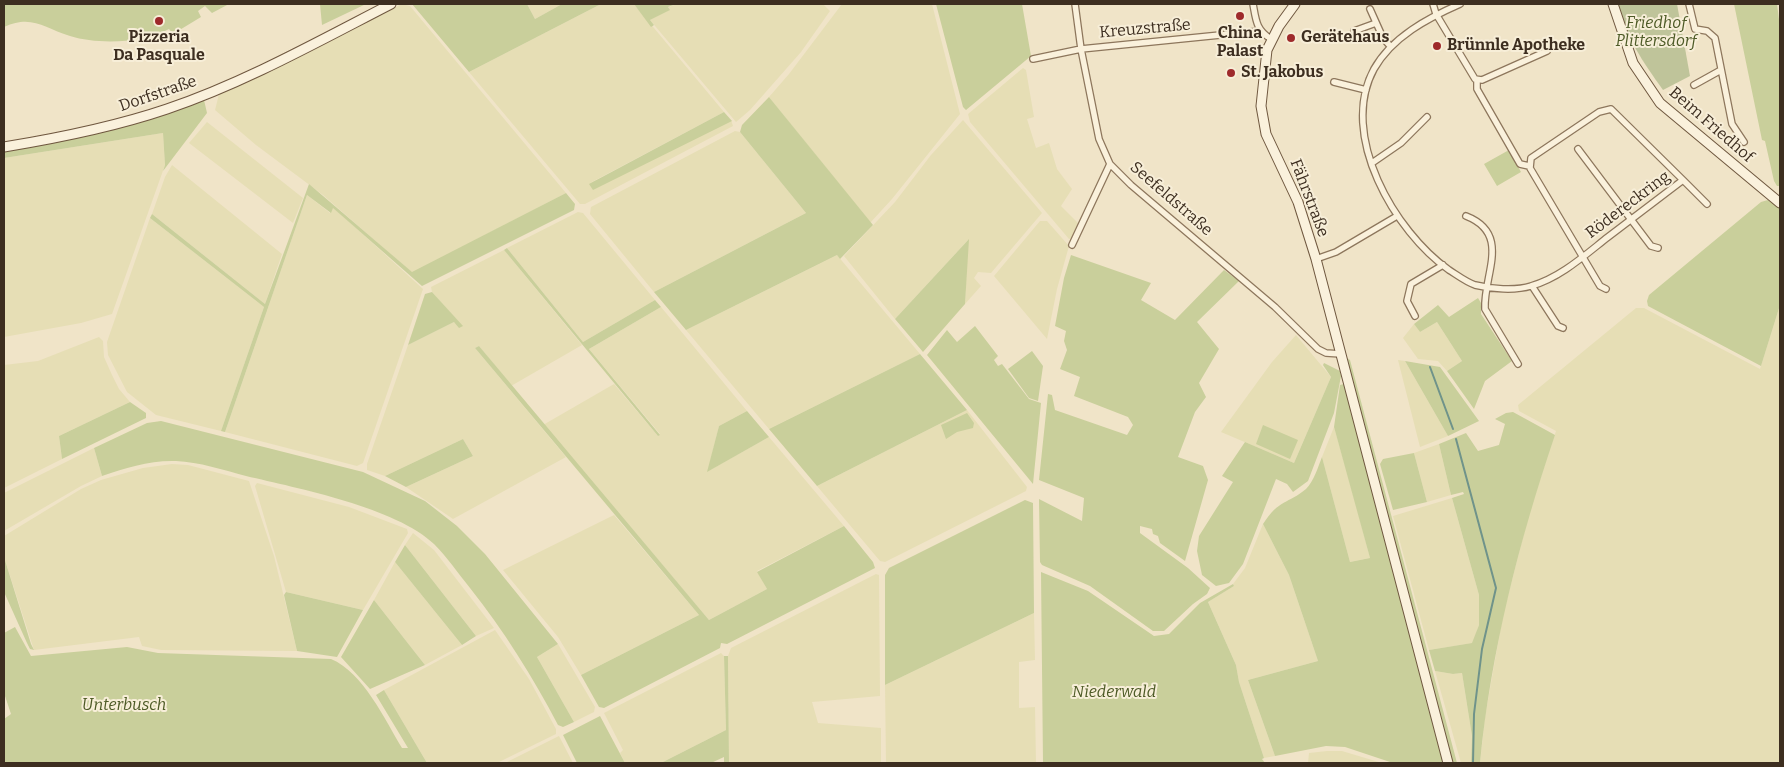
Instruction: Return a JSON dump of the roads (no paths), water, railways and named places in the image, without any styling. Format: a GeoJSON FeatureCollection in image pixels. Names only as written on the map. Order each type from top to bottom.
{"type":"FeatureCollection","features":[{"type":"Feature","properties":{"kind":"main road","name":"Dorfstraße"},"geometry":{"type":"LineString","coordinates":[[4,147],[84,132],[169,108],[277,61],[391,4]]}},
{"type":"Feature","properties":{"kind":"main road","name":"Fährstraße"},"geometry":{"type":"LineString","coordinates":[[1296,4],[1271,39],[1264,67],[1261,96],[1262,121],[1298,202],[1316,258],[1448,763]]}},
{"type":"Feature","properties":{"kind":"main road","name":"Beim Friedhof"},"geometry":{"type":"LineString","coordinates":[[1613,4],[1633,63],[1660,103],[1780,203]]}},
{"type":"Feature","properties":{"kind":"street","name":"Seefeldstraße"},"geometry":{"type":"LineString","coordinates":[[1075,4],[1081,49],[1099,140],[1110,164],[1131,185],[1275,307],[1318,349],[1326,353],[1340,354]]}},
{"type":"Feature","properties":{"kind":"street"},"geometry":{"type":"LineString","coordinates":[[1253,4],[1256,25],[1260,31],[1271,39]]}},
{"type":"Feature","properties":{"kind":"street"},"geometry":{"type":"LineString","coordinates":[[1433,4],[1436,14],[1471,75],[1477,80],[1482,80],[1547,51]]}},
{"type":"Feature","properties":{"kind":"street","name":"Rödereckring"},"geometry":{"type":"LineString","coordinates":[[1460,4],[1436,14],[1391,47],[1374,69],[1366,90],[1363,119],[1372,162],[1381,187],[1397,216],[1415,240],[1443,265],[1468,282],[1512,289],[1532,286],[1554,276],[1582,257],[1683,180],[1616,112],[1607,108],[1531,158],[1529,166],[1582,257]]}},
{"type":"Feature","properties":{"kind":"street"},"geometry":{"type":"LineString","coordinates":[[1689,4],[1694,29],[1707,31],[1715,38],[1732,124],[1744,142]]}},
{"type":"Feature","properties":{"kind":"street"},"geometry":{"type":"LineString","coordinates":[[1370,9],[1376,23],[1391,47]]}},
{"type":"Feature","properties":{"kind":"street"},"geometry":{"type":"LineString","coordinates":[[1354,30],[1376,23]]}},
{"type":"Feature","properties":{"kind":"street","name":"Kreuzstraße"},"geometry":{"type":"LineString","coordinates":[[1033,59],[1081,49],[1260,31]]}},
{"type":"Feature","properties":{"kind":"street"},"geometry":{"type":"LineString","coordinates":[[1694,85],[1722,70]]}},
{"type":"Feature","properties":{"kind":"street"},"geometry":{"type":"LineString","coordinates":[[1477,80],[1477,89],[1520,164],[1529,166]]}},
{"type":"Feature","properties":{"kind":"street"},"geometry":{"type":"LineString","coordinates":[[1334,82],[1366,90]]}},
{"type":"Feature","properties":{"kind":"street"},"geometry":{"type":"LineString","coordinates":[[1372,162],[1402,143],[1427,116]]}},
{"type":"Feature","properties":{"kind":"street"},"geometry":{"type":"LineString","coordinates":[[1578,149],[1651,246],[1658,248]]}},
{"type":"Feature","properties":{"kind":"street"},"geometry":{"type":"LineString","coordinates":[[1072,245],[1110,164]]}},
{"type":"Feature","properties":{"kind":"street"},"geometry":{"type":"LineString","coordinates":[[1683,180],[1707,204]]}},
{"type":"Feature","properties":{"kind":"street"},"geometry":{"type":"LineString","coordinates":[[1316,258],[1336,252],[1397,216]]}},
{"type":"Feature","properties":{"kind":"street"},"geometry":{"type":"LineString","coordinates":[[1466,216],[1483,226],[1489,236],[1494,260],[1484,309],[1518,364]]}},
{"type":"Feature","properties":{"kind":"street"},"geometry":{"type":"LineString","coordinates":[[1582,257],[1600,286],[1606,289]]}},
{"type":"Feature","properties":{"kind":"street"},"geometry":{"type":"LineString","coordinates":[[1415,316],[1407,301],[1411,284],[1443,265]]}},
{"type":"Feature","properties":{"kind":"street"},"geometry":{"type":"LineString","coordinates":[[1532,286],[1558,326],[1563,328]]}},
{"type":"Feature","properties":{"kind":"waterway"},"geometry":{"type":"LineString","coordinates":[[1430,367],[1453,429]]}},
{"type":"Feature","properties":{"kind":"waterway"},"geometry":{"type":"LineString","coordinates":[[1456,439],[1496,588],[1482,649],[1474,714],[1473,763]]}},
{"type":"Feature","properties":{"kind":"place","name":"China Palast"},"geometry":{"type":"Point","coordinates":[1240,16]}},
{"type":"Feature","properties":{"kind":"place","name":"Pizzeria Da Pasquale"},"geometry":{"type":"Point","coordinates":[159,21]}},
{"type":"Feature","properties":{"kind":"place","name":"Gerätehaus"},"geometry":{"type":"Point","coordinates":[1291,38]}},
{"type":"Feature","properties":{"kind":"place","name":"Brünnle Apotheke"},"geometry":{"type":"Point","coordinates":[1437,46]}},
{"type":"Feature","properties":{"kind":"place","name":"St. Jakobus"},"geometry":{"type":"Point","coordinates":[1231,73]}},
{"type":"Feature","properties":{"kind":"park label","name":"Friedhof Plittersdorf"},"geometry":{"type":"Point","coordinates":[1656,33]}},
{"type":"Feature","properties":{"kind":"park label","name":"Niederwald"},"geometry":{"type":"Point","coordinates":[1114,693]}},
{"type":"Feature","properties":{"kind":"park label","name":"Unterbusch"},"geometry":{"type":"Point","coordinates":[124,706]}}]}
